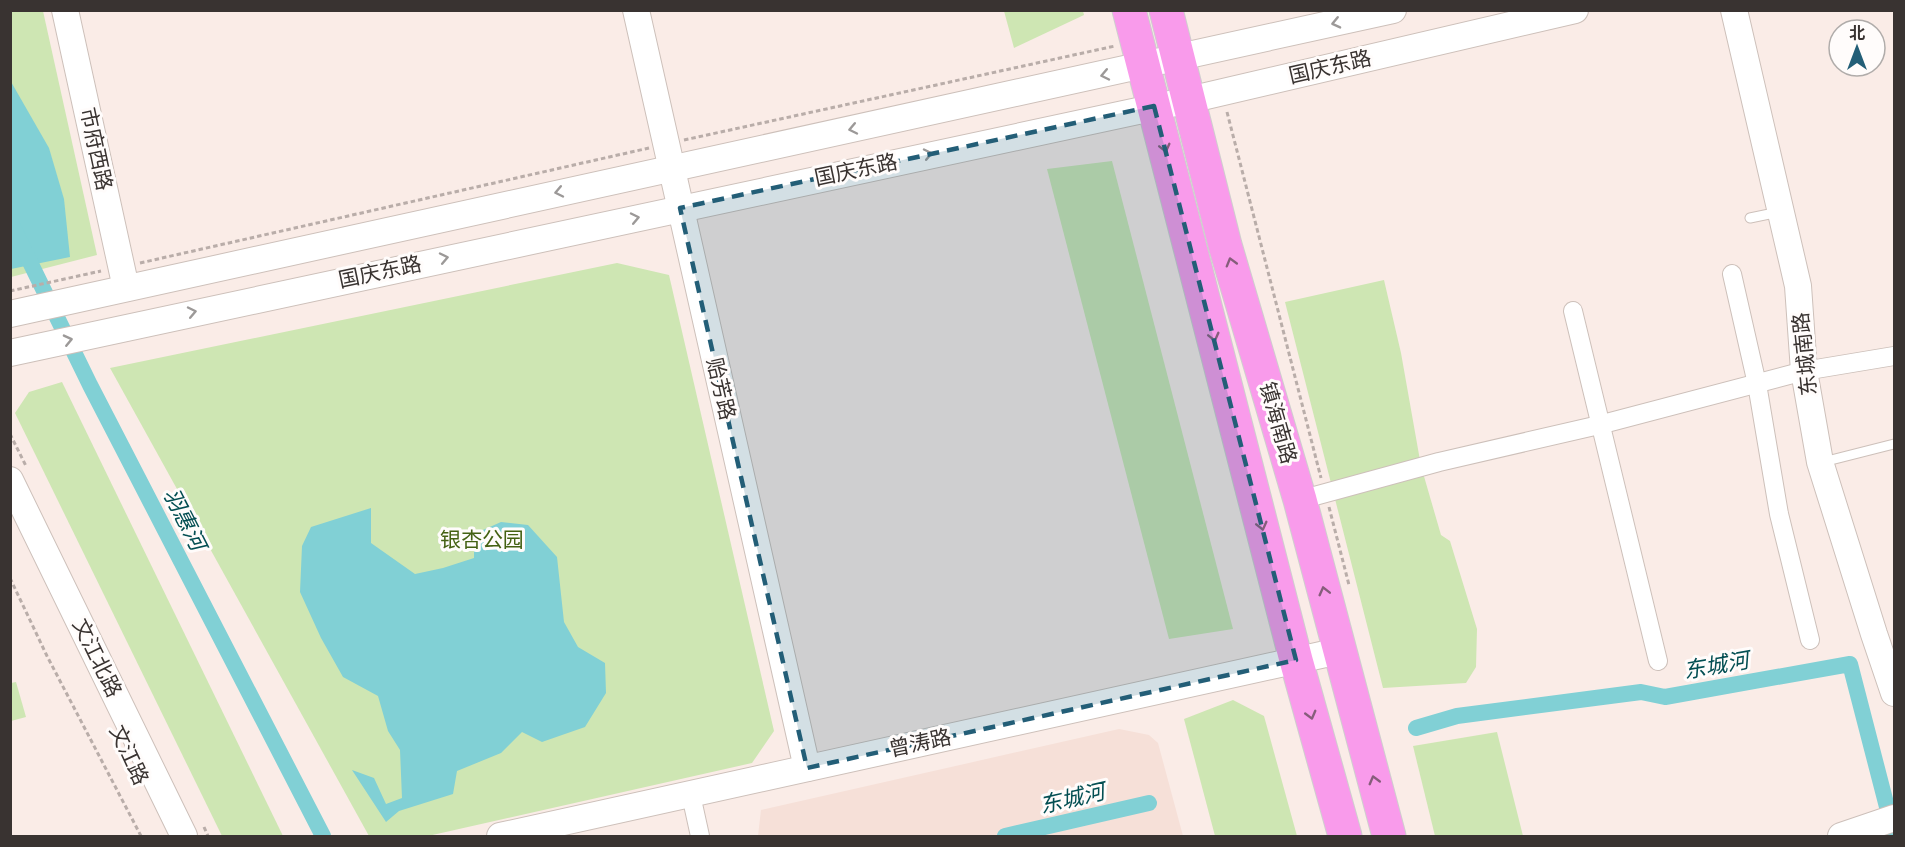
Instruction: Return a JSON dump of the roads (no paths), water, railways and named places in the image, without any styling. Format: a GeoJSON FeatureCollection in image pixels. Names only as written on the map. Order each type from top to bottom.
{"type":"FeatureCollection","features":[{"type":"Feature","properties":{"kind":"highway","name":"镇海南路"},"geometry":{"type":"LineString","coordinates":[[1166,10],[1225,245],[1313,496],[1339,651],[1389,837]]}},
{"type":"Feature","properties":{"kind":"highway","name":"镇海南路"},"geometry":{"type":"LineString","coordinates":[[1137,39],[1296,660],[1345,837]]}},
{"type":"Feature","properties":{"kind":"main road","name":"市府西路"},"geometry":{"type":"LineString","coordinates":[[65,10],[117,275]]}},
{"type":"Feature","properties":{"kind":"main road","name":"贻芳路"},"geometry":{"type":"LineString","coordinates":[[636,10],[807,768]]}},
{"type":"Feature","properties":{"kind":"main road","name":"国庆东路"},"geometry":{"type":"LineString","coordinates":[[10,314],[117,275],[668,156],[1137,39],[1177,59],[1393,10]]}},
{"type":"Feature","properties":{"kind":"main road","name":"国庆东路"},"geometry":{"type":"LineString","coordinates":[[10,353],[1189,100],[1575,10]]}},
{"type":"Feature","properties":{"kind":"main road","name":"东城南路"},"geometry":{"type":"LineString","coordinates":[[1734,10],[1798,286],[1804,371],[1820,462],[1894,693]]}},
{"type":"Feature","properties":{"kind":"main road","name":"文江北路"},"geometry":{"type":"LineString","coordinates":[[10,480],[184,837]]}},
{"type":"Feature","properties":{"kind":"main road","name":"文江路"},"geometry":{"type":"LineString","coordinates":[[10,513],[89,670],[166,837]]}},
{"type":"Feature","properties":{"kind":"main road","name":"曾涛路"},"geometry":{"type":"LineString","coordinates":[[500,837],[1339,651]]}},
{"type":"Feature","properties":{"kind":"main road"},"geometry":{"type":"LineString","coordinates":[[1846,834],[1894,818]]}},
{"type":"Feature","properties":{"kind":"street"},"geometry":{"type":"LineString","coordinates":[[1732,274],[1757,384],[1779,514],[1810,640]]}},
{"type":"Feature","properties":{"kind":"street"},"geometry":{"type":"LineString","coordinates":[[1574,311],[1599,424],[1658,661]]}},
{"type":"Feature","properties":{"kind":"street"},"geometry":{"type":"LineString","coordinates":[[1313,496],[1804,371],[1894,356]]}},
{"type":"Feature","properties":{"kind":"street"},"geometry":{"type":"LineString","coordinates":[[691,795],[700,837]]}},
{"type":"Feature","properties":{"kind":"lane"},"geometry":{"type":"LineString","coordinates":[[1750,218],[1781,212]]}},
{"type":"Feature","properties":{"kind":"lane"},"geometry":{"type":"LineString","coordinates":[[1820,462],[1894,444]]}},
{"type":"Feature","properties":{"kind":"water"},"geometry":{"type":"Polygon","coordinates":[[[10,80],[49,148],[64,199],[70,257],[11,269],[10,80]]]}},
{"type":"Feature","properties":{"kind":"water"},"geometry":{"type":"Polygon","coordinates":[[[371,508],[371,543],[415,574],[474,558],[474,534],[501,522],[528,525],[557,557],[564,622],[578,647],[605,663],[606,693],[585,727],[542,742],[522,732],[501,753],[457,771],[453,794],[399,811],[386,822],[352,770],[374,778],[386,804],[402,798],[400,750],[388,731],[378,696],[343,677],[321,638],[300,592],[302,546],[311,527],[371,508]]]}},
{"type":"Feature","properties":{"kind":"waterway","name":"羽惠河"},"geometry":{"type":"LineString","coordinates":[[10,221],[90,385],[323,836]]}},
{"type":"Feature","properties":{"kind":"waterway","name":"东城河"},"geometry":{"type":"LineString","coordinates":[[1416,728],[1457,716],[1641,692],[1665,697],[1850,664],[1894,834]]}},
{"type":"Feature","properties":{"kind":"waterway","name":"东城河"},"geometry":{"type":"LineString","coordinates":[[1005,836],[1149,803]]}},
{"type":"Feature","properties":{"kind":"park label","name":"银杏公园"},"geometry":{"type":"Point","coordinates":[482,540]}}]}
